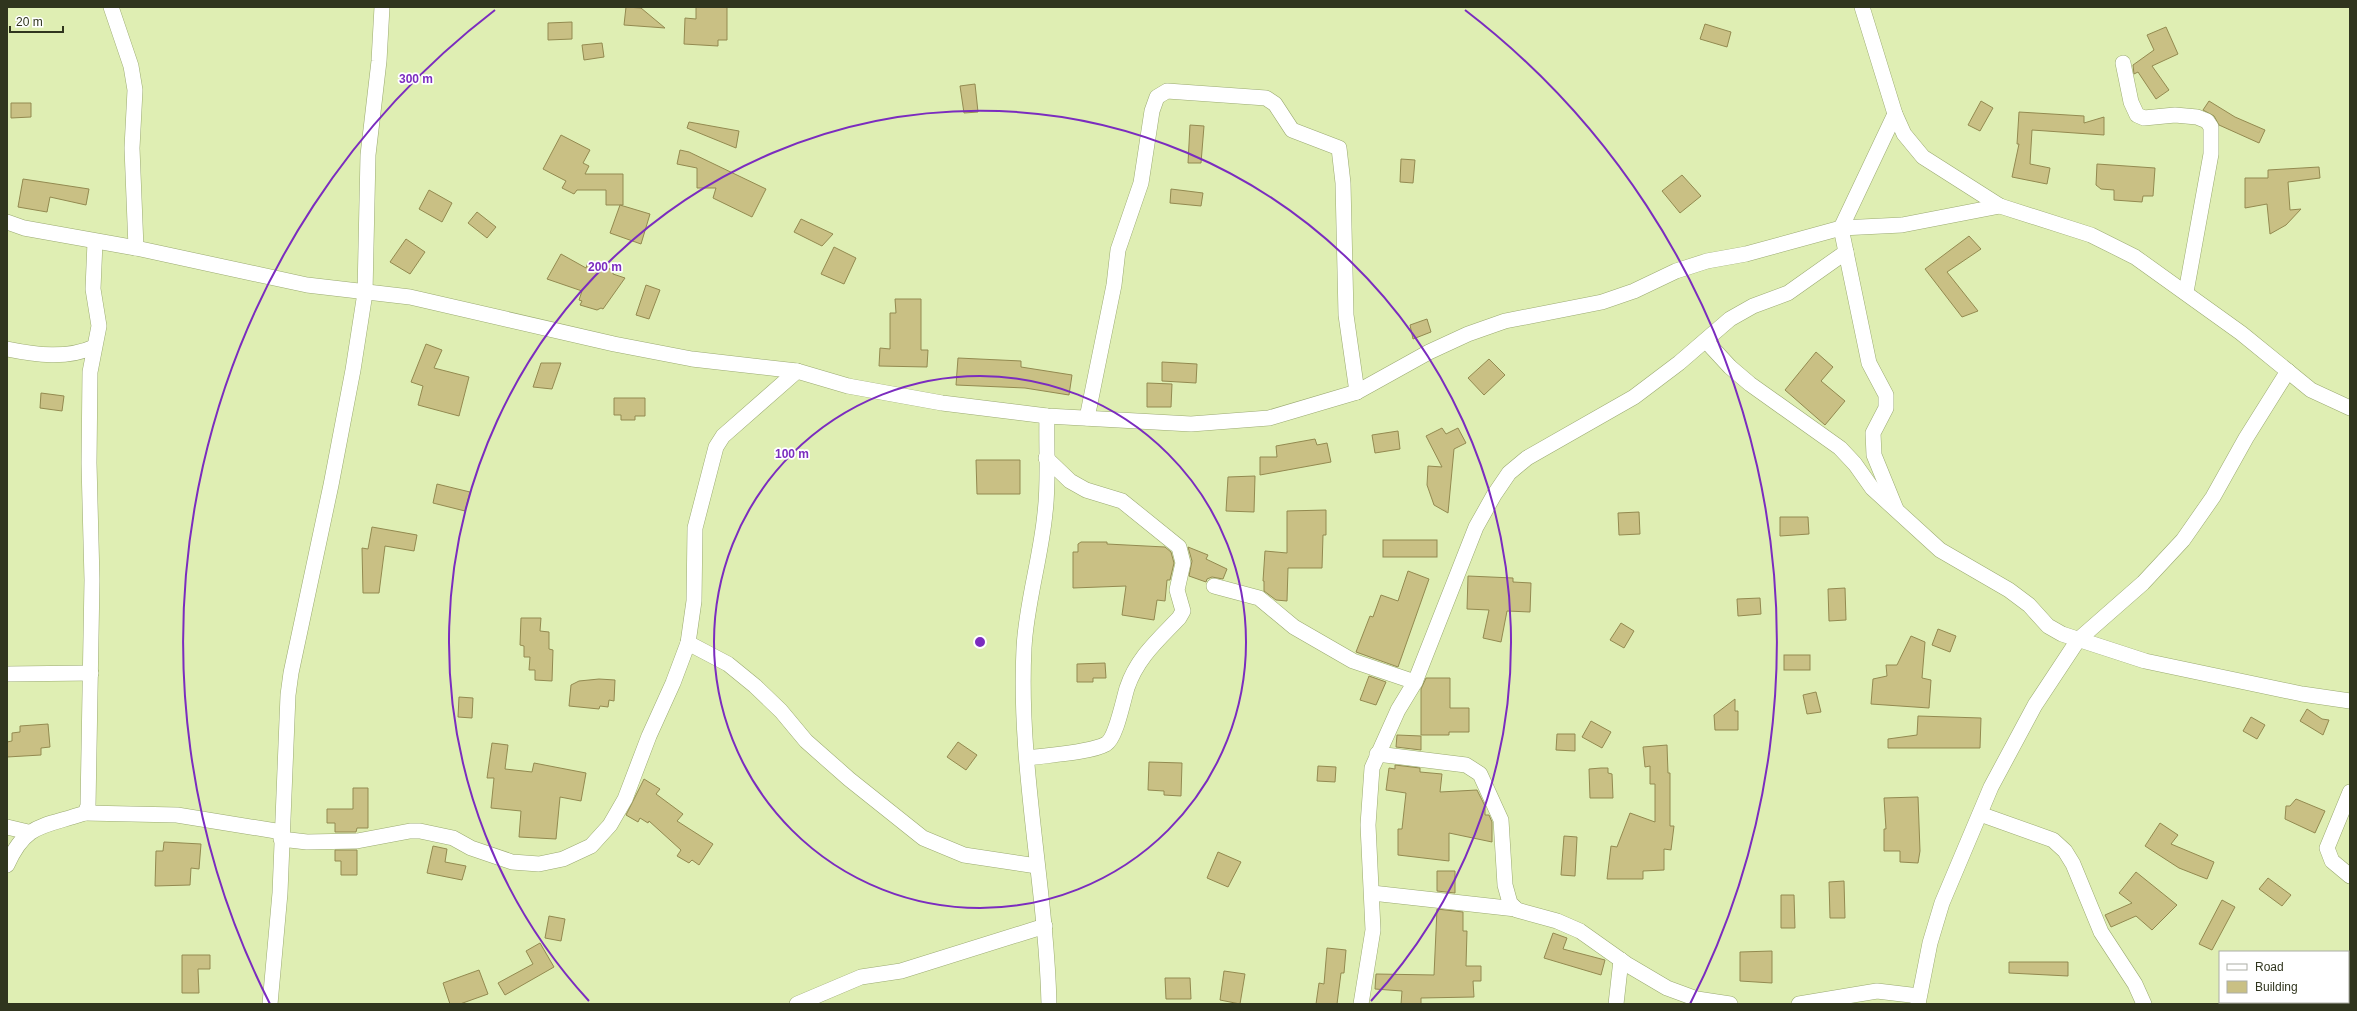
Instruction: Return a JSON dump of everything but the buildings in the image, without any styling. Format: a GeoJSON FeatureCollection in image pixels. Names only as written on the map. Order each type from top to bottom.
{"type":"FeatureCollection","features":[{"type":"Feature","properties":{"kind":"street"},"geometry":{"type":"LineString","coordinates":[[111,7],[130,66],[135,90],[132,148],[136,248]]}},
{"type":"Feature","properties":{"kind":"street"},"geometry":{"type":"LineString","coordinates":[[270,1004],[279,909],[284,751],[291,672],[331,485],[353,370],[365,293],[368,155],[379,62],[382,7]]}},
{"type":"Feature","properties":{"kind":"street"},"geometry":{"type":"LineString","coordinates":[[1862,7],[1895,114],[1904,134],[1923,157],[2000,206],[2091,234],[2135,257],[2186,292],[2288,370],[2311,390],[2350,408]]}},
{"type":"Feature","properties":{"kind":"street"},"geometry":{"type":"LineString","coordinates":[[2123,63],[2131,102],[2137,115],[2144,118],[2175,115],[2197,117],[2207,121],[2211,127],[2211,154],[2186,292]]}},
{"type":"Feature","properties":{"kind":"street"},"geometry":{"type":"LineString","coordinates":[[1087,418],[1114,285],[1118,250],[1141,182],[1152,111],[1157,97],[1167,91],[1266,98],[1275,104],[1292,130],[1339,148],[1343,183],[1346,315],[1357,392]]}},
{"type":"Feature","properties":{"kind":"street"},"geometry":{"type":"LineString","coordinates":[[1895,114],[1841,228],[1869,363],[1875,377],[1884,391],[1887,401],[1886,408],[1873,433],[1874,455],[1898,514]]}},
{"type":"Feature","properties":{"kind":"street"},"geometry":{"type":"LineString","coordinates":[[7,222],[24,228],[95,242],[136,248],[307,285],[365,293],[410,297],[614,344],[692,359],[797,371],[848,386],[935,402],[1047,416],[1190,424],[1269,418],[1357,392],[1429,352],[1468,334],[1505,321],[1602,302],[1634,291],[1676,271],[1707,261],[1746,254],[1841,228],[1902,225],[2000,206]]}},
{"type":"Feature","properties":{"kind":"street"},"geometry":{"type":"LineString","coordinates":[[85,813],[89,796],[91,673],[92,580],[89,448],[90,372],[94,347],[100,326],[93,289],[95,242]]}},
{"type":"Feature","properties":{"kind":"street"},"geometry":{"type":"LineString","coordinates":[[1361,1004],[1373,930],[1368,825],[1372,768],[1398,710],[1415,682],[1476,526],[1509,473],[1527,458],[1634,397],[1706,341],[1730,319],[1753,306],[1788,293],[1846,252]]}},
{"type":"Feature","properties":{"kind":"street"},"geometry":{"type":"LineString","coordinates":[[1706,341],[1730,367],[1745,380],[1840,448],[1855,464],[1872,488],[1898,514],[1953,559],[2021,598],[2048,626],[2078,640],[2145,661],[2302,694],[2350,701]]}},
{"type":"Feature","properties":{"kind":"street"},"geometry":{"type":"LineString","coordinates":[[7,349],[63,354],[76,353],[94,347]]}},
{"type":"Feature","properties":{"kind":"street"},"geometry":{"type":"LineString","coordinates":[[1799,1004],[1877,991],[1918,1000],[1930,943],[1942,902],[1991,787],[2035,705],[2078,640],[2143,583],[2183,540],[2213,497],[2246,438],[2288,370]]}},
{"type":"Feature","properties":{"kind":"street"},"geometry":{"type":"LineString","coordinates":[[7,866],[20,840],[28,832],[85,813],[177,815],[282,835],[307,842],[357,841],[410,831],[420,831],[453,838],[471,848],[512,862],[539,864],[563,859],[591,846],[610,825],[625,799],[649,736],[673,683],[688,643],[694,601],[695,528],[716,448],[723,436],[797,371]]}},
{"type":"Feature","properties":{"kind":"street"},"geometry":{"type":"LineString","coordinates":[[1047,416],[1046,512],[1024,647],[1028,758],[1037,866],[1045,926],[1049,1004]]}},
{"type":"Feature","properties":{"kind":"street"},"geometry":{"type":"LineString","coordinates":[[1028,758],[1096,748],[1106,744],[1114,733],[1136,667],[1145,652],[1179,618],[1183,611],[1177,590],[1183,563],[1182,551],[1179,547],[1122,501],[1086,490],[1070,481],[1046,458]]}},
{"type":"Feature","properties":{"kind":"street"},"geometry":{"type":"LineString","coordinates":[[1214,586],[1259,598],[1294,627],[1353,661],[1415,682]]}},
{"type":"Feature","properties":{"kind":"street"},"geometry":{"type":"LineString","coordinates":[[688,643],[728,664],[755,686],[781,711],[806,741],[895,818],[923,838],[964,855],[1037,866]]}},
{"type":"Feature","properties":{"kind":"street"},"geometry":{"type":"LineString","coordinates":[[7,674],[91,673]]}},
{"type":"Feature","properties":{"kind":"street"},"geometry":{"type":"LineString","coordinates":[[1377,754],[1466,765],[1480,774],[1501,820],[1504,886],[1510,902],[1516,909]]}},
{"type":"Feature","properties":{"kind":"street"},"geometry":{"type":"LineString","coordinates":[[2350,792],[2327,848],[2332,861],[2350,876]]}},
{"type":"Feature","properties":{"kind":"street"},"geometry":{"type":"LineString","coordinates":[[1980,814],[2053,840],[2065,850],[2073,864],[2101,932],[2135,984],[2144,1004]]}},
{"type":"Feature","properties":{"kind":"street"},"geometry":{"type":"LineString","coordinates":[[7,828],[28,832]]}},
{"type":"Feature","properties":{"kind":"street"},"geometry":{"type":"LineString","coordinates":[[1372,893],[1516,909],[1557,921],[1580,931],[1622,960],[1672,991],[1697,999],[1730,1004]]}},
{"type":"Feature","properties":{"kind":"street"},"geometry":{"type":"LineString","coordinates":[[797,1004],[861,977],[900,971],[1045,926]]}},
{"type":"Feature","properties":{"kind":"street"},"geometry":{"type":"LineString","coordinates":[[1616,1004],[1622,960]]}}]}
